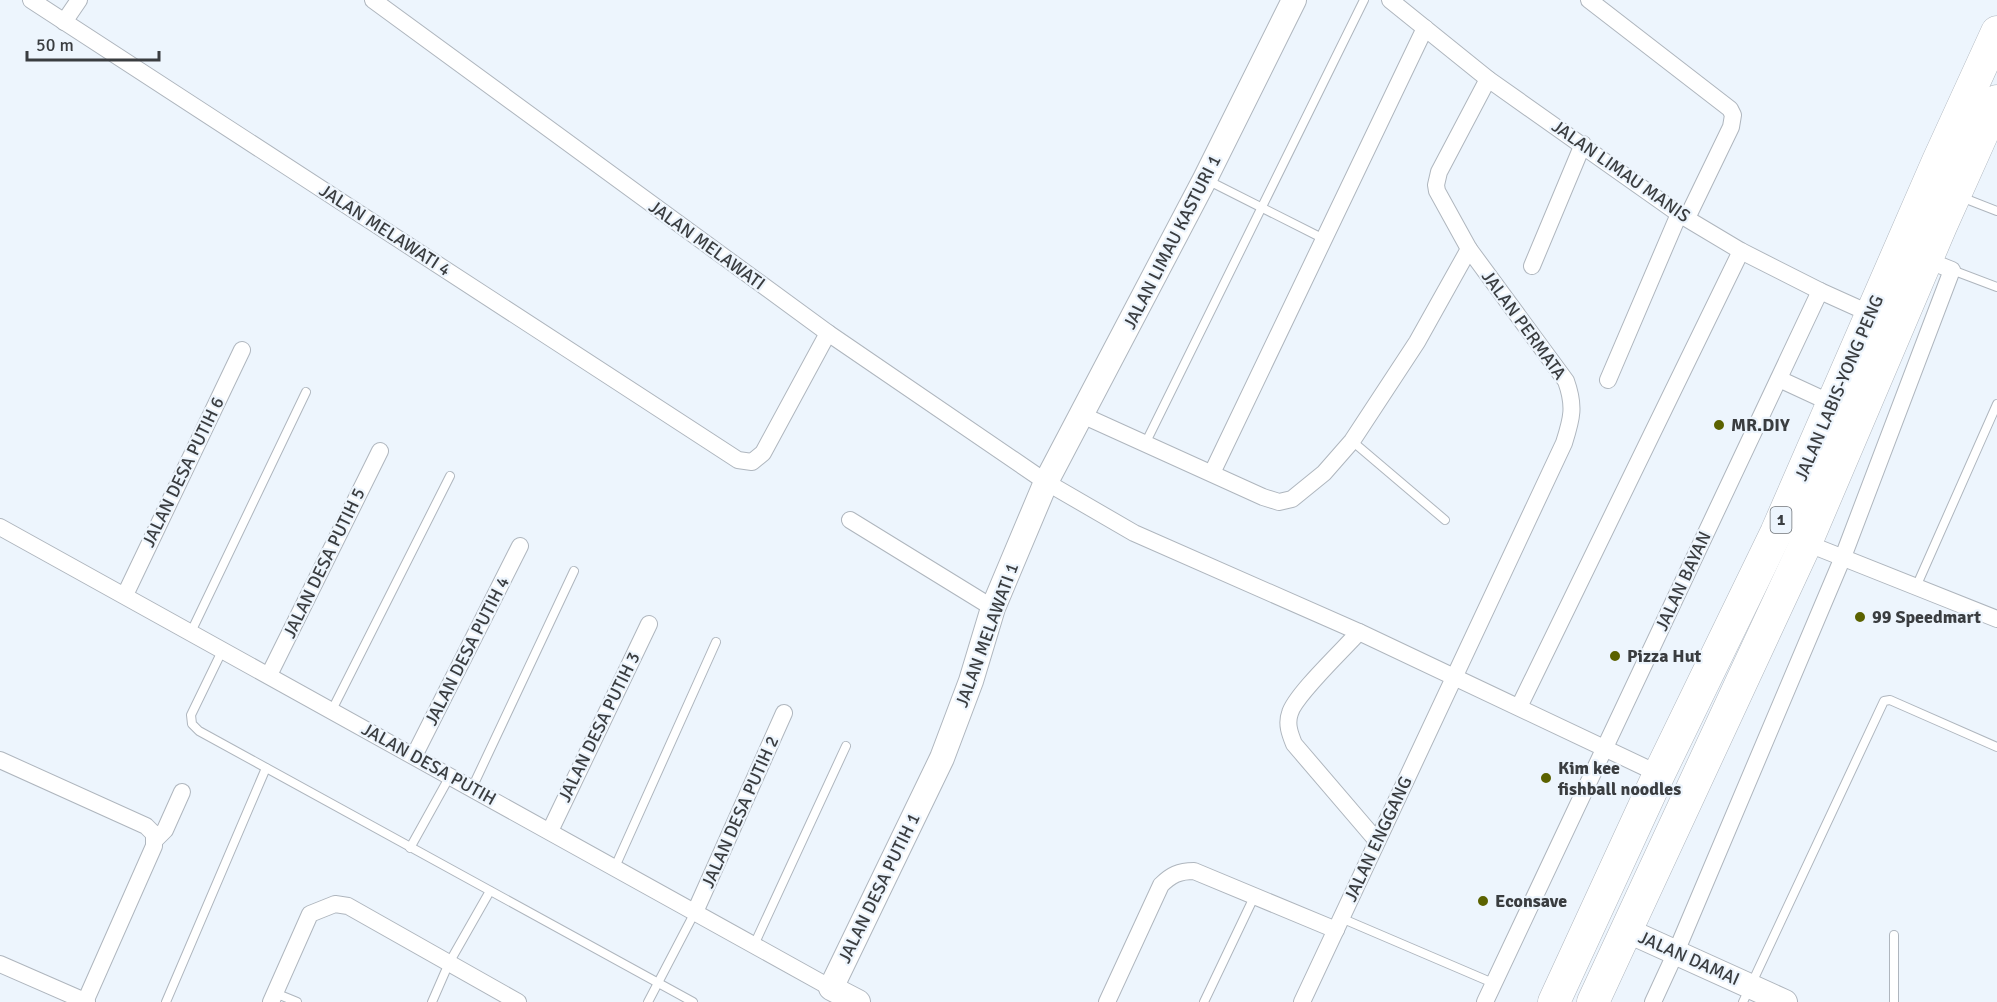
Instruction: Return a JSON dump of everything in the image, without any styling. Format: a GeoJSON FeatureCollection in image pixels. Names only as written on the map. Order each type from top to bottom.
{"type":"FeatureCollection","features":[{"type":"Feature","properties":{"kind":"highway","name":"JALAN LABIS-YONG PENG"},"geometry":{"type":"LineString","coordinates":[[1554,1002],[1659,774],[1776,533],[1831,403],[1997,32]]}},
{"type":"Feature","properties":{"kind":"highway","name":"JALAN LABIS-YONG PENG"},"geometry":{"type":"LineString","coordinates":[[1593,1002],[1689,800],[1806,543],[1940,265],[1955,194],[1997,101]]}},
{"type":"Feature","properties":{"kind":"street","name":"JALAN MELAWATI 4"},"geometry":{"type":"LineString","coordinates":[[31,0],[745,463],[752,462],[763,453],[828,333]]}},
{"type":"Feature","properties":{"kind":"street"},"geometry":{"type":"LineString","coordinates":[[64,22],[79,0]]}},
{"type":"Feature","properties":{"kind":"street","name":"JALAN MELAWATI"},"geometry":{"type":"LineString","coordinates":[[373,0],[828,333],[1046,482],[1134,533],[1359,632],[1659,774]]}},
{"type":"Feature","properties":{"kind":"street","name":"JALAN LIMAU KASTURI 1"},"geometry":{"type":"LineString","coordinates":[[1046,482],[1205,179],[1294,0]]}},
{"type":"Feature","properties":{"kind":"street","name":"JALAN LIMAU MANIS"},"geometry":{"type":"LineString","coordinates":[[1390,0],[1488,79],[1683,216],[1741,251],[1871,314]]}},
{"type":"Feature","properties":{"kind":"street"},"geometry":{"type":"LineString","coordinates":[[1589,0],[1730,109],[1733,115],[1731,127],[1683,216],[1608,380]]}},
{"type":"Feature","properties":{"kind":"street"},"geometry":{"type":"LineString","coordinates":[[1225,479],[1324,239],[1425,28]]}},
{"type":"Feature","properties":{"kind":"street","name":"JALAN PERMATA"},"geometry":{"type":"LineString","coordinates":[[1454,677],[1564,443],[1573,410],[1572,397],[1566,381],[1469,249],[1440,197],[1436,185],[1439,172],[1488,79]]}},
{"type":"Feature","properties":{"kind":"street"},"geometry":{"type":"LineString","coordinates":[[1532,266],[1583,144]]}},
{"type":"Feature","properties":{"kind":"street"},"geometry":{"type":"LineString","coordinates":[[1082,415],[1263,497],[1279,502],[1292,499],[1324,472],[1352,441],[1417,342],[1469,249]]}},
{"type":"Feature","properties":{"kind":"street"},"geometry":{"type":"LineString","coordinates":[[1519,708],[1741,251]]}},
{"type":"Feature","properties":{"kind":"street"},"geometry":{"type":"LineString","coordinates":[[1653,1002],[1843,557],[1940,265]]}},
{"type":"Feature","properties":{"kind":"street","name":"JALAN BAYAN"},"geometry":{"type":"LineString","coordinates":[[1485,1002],[1820,291]]}},
{"type":"Feature","properties":{"kind":"street","name":"JALAN DESA PUTIH 6"},"geometry":{"type":"LineString","coordinates":[[125,595],[242,350]]}},
{"type":"Feature","properties":{"kind":"street"},"geometry":{"type":"LineString","coordinates":[[1779,379],[1831,403]]}},
{"type":"Feature","properties":{"kind":"street","name":"JALAN DESA PUTIH 5"},"geometry":{"type":"LineString","coordinates":[[269,675],[380,451]]}},
{"type":"Feature","properties":{"kind":"street","name":"JALAN MELAWATI 1"},"geometry":{"type":"LineString","coordinates":[[927,788],[957,720],[993,608],[1046,482]]}},
{"type":"Feature","properties":{"kind":"street"},"geometry":{"type":"LineString","coordinates":[[850,520],[993,608]]}},
{"type":"Feature","properties":{"kind":"street","name":"JALAN DESA PUTIH"},"geometry":{"type":"LineString","coordinates":[[0,526],[858,1002]]}},
{"type":"Feature","properties":{"kind":"street"},"geometry":{"type":"LineString","coordinates":[[1806,543],[1997,619]]}},
{"type":"Feature","properties":{"kind":"street","name":"JALAN DESA PUTIH 4"},"geometry":{"type":"LineString","coordinates":[[414,756],[520,546]]}},
{"type":"Feature","properties":{"kind":"street","name":"JALAN DESA PUTIH 3"},"geometry":{"type":"LineString","coordinates":[[549,831],[649,624]]}},
{"type":"Feature","properties":{"kind":"street"},"geometry":{"type":"LineString","coordinates":[[1359,632],[1290,711],[1289,734],[1294,744],[1377,840]]}},
{"type":"Feature","properties":{"kind":"street","name":"JALAN ENGGANG"},"geometry":{"type":"LineString","coordinates":[[1302,1002],[1454,677]]}},
{"type":"Feature","properties":{"kind":"street","name":"JALAN DESA PUTIH 2"},"geometry":{"type":"LineString","coordinates":[[695,912],[784,713]]}},
{"type":"Feature","properties":{"kind":"street"},"geometry":{"type":"LineString","coordinates":[[0,760],[146,826],[151,829],[155,840]]}},
{"type":"Feature","properties":{"kind":"street","name":"JALAN DESA PUTIH 1"},"geometry":{"type":"LineString","coordinates":[[831,988],[927,788]]}},
{"type":"Feature","properties":{"kind":"street"},"geometry":{"type":"LineString","coordinates":[[0,964],[86,1002],[155,840],[165,830],[182,792]]}},
{"type":"Feature","properties":{"kind":"street"},"geometry":{"type":"LineString","coordinates":[[1107,1002],[1161,885],[1170,876],[1182,871],[1194,871],[1339,924]]}},
{"type":"Feature","properties":{"kind":"street"},"geometry":{"type":"LineString","coordinates":[[273,998],[310,914],[334,904],[348,906],[518,1002]]}},
{"type":"Feature","properties":{"kind":"street","name":"JALAN DAMAI"},"geometry":{"type":"LineString","coordinates":[[1626,930],[1676,952],[1747,994],[1785,1002]]}},
{"type":"Feature","properties":{"kind":"lane"},"geometry":{"type":"LineString","coordinates":[[1145,444],[1364,0]]}},
{"type":"Feature","properties":{"kind":"lane"},"geometry":{"type":"LineString","coordinates":[[1205,179],[1324,239]]}},
{"type":"Feature","properties":{"kind":"lane"},"geometry":{"type":"LineString","coordinates":[[1955,194],[1997,212]]}},
{"type":"Feature","properties":{"kind":"lane"},"geometry":{"type":"LineString","coordinates":[[1940,265],[1997,287]]}},
{"type":"Feature","properties":{"kind":"lane"},"geometry":{"type":"LineString","coordinates":[[191,632],[306,392]]}},
{"type":"Feature","properties":{"kind":"lane"},"geometry":{"type":"LineString","coordinates":[[1916,588],[1997,404]]}},
{"type":"Feature","properties":{"kind":"lane"},"geometry":{"type":"LineString","coordinates":[[1352,441],[1445,520]]}},
{"type":"Feature","properties":{"kind":"lane"},"geometry":{"type":"LineString","coordinates":[[332,710],[450,477]]}},
{"type":"Feature","properties":{"kind":"lane"},"geometry":{"type":"LineString","coordinates":[[472,788],[574,572]]}},
{"type":"Feature","properties":{"kind":"lane"},"geometry":{"type":"LineString","coordinates":[[615,867],[716,642]]}},
{"type":"Feature","properties":{"kind":"lane"},"geometry":{"type":"LineString","coordinates":[[222,649],[191,715],[192,724],[208,737],[693,1002]]}},
{"type":"Feature","properties":{"kind":"lane"},"geometry":{"type":"LineString","coordinates":[[1747,994],[1884,701],[1890,700],[1997,747]]}},
{"type":"Feature","properties":{"kind":"lane"},"geometry":{"type":"LineString","coordinates":[[754,945],[846,746]]}},
{"type":"Feature","properties":{"kind":"lane"},"geometry":{"type":"LineString","coordinates":[[166,1002],[266,768]]}},
{"type":"Feature","properties":{"kind":"lane"},"geometry":{"type":"LineString","coordinates":[[410,848],[450,776]]}},
{"type":"Feature","properties":{"kind":"lane"},"geometry":{"type":"LineString","coordinates":[[432,1002],[449,963],[490,891]]}},
{"type":"Feature","properties":{"kind":"lane"},"geometry":{"type":"LineString","coordinates":[[1204,1002],[1255,895]]}},
{"type":"Feature","properties":{"kind":"lane"},"geometry":{"type":"LineString","coordinates":[[648,1002],[695,912]]}},
{"type":"Feature","properties":{"kind":"lane"},"geometry":{"type":"LineString","coordinates":[[1339,924],[1493,983]]}},
{"type":"Feature","properties":{"kind":"lane"},"geometry":{"type":"LineString","coordinates":[[1894,935],[1894,1002]]}},
{"type":"Feature","properties":{"kind":"lane"},"geometry":{"type":"LineString","coordinates":[[273,998],[297,1002]]}},
{"type":"Feature","properties":{"kind":"place","name":"MR.DIY"},"geometry":{"type":"Point","coordinates":[1719,425]}},
{"type":"Feature","properties":{"kind":"place","name":"99 Speedmart"},"geometry":{"type":"Point","coordinates":[1860,617]}},
{"type":"Feature","properties":{"kind":"place","name":"Pizza Hut"},"geometry":{"type":"Point","coordinates":[1615,656]}},
{"type":"Feature","properties":{"kind":"place","name":"Kim kee fishball noodles"},"geometry":{"type":"Point","coordinates":[1546,778]}},
{"type":"Feature","properties":{"kind":"place","name":"Econsave"},"geometry":{"type":"Point","coordinates":[1483,901]}}]}
